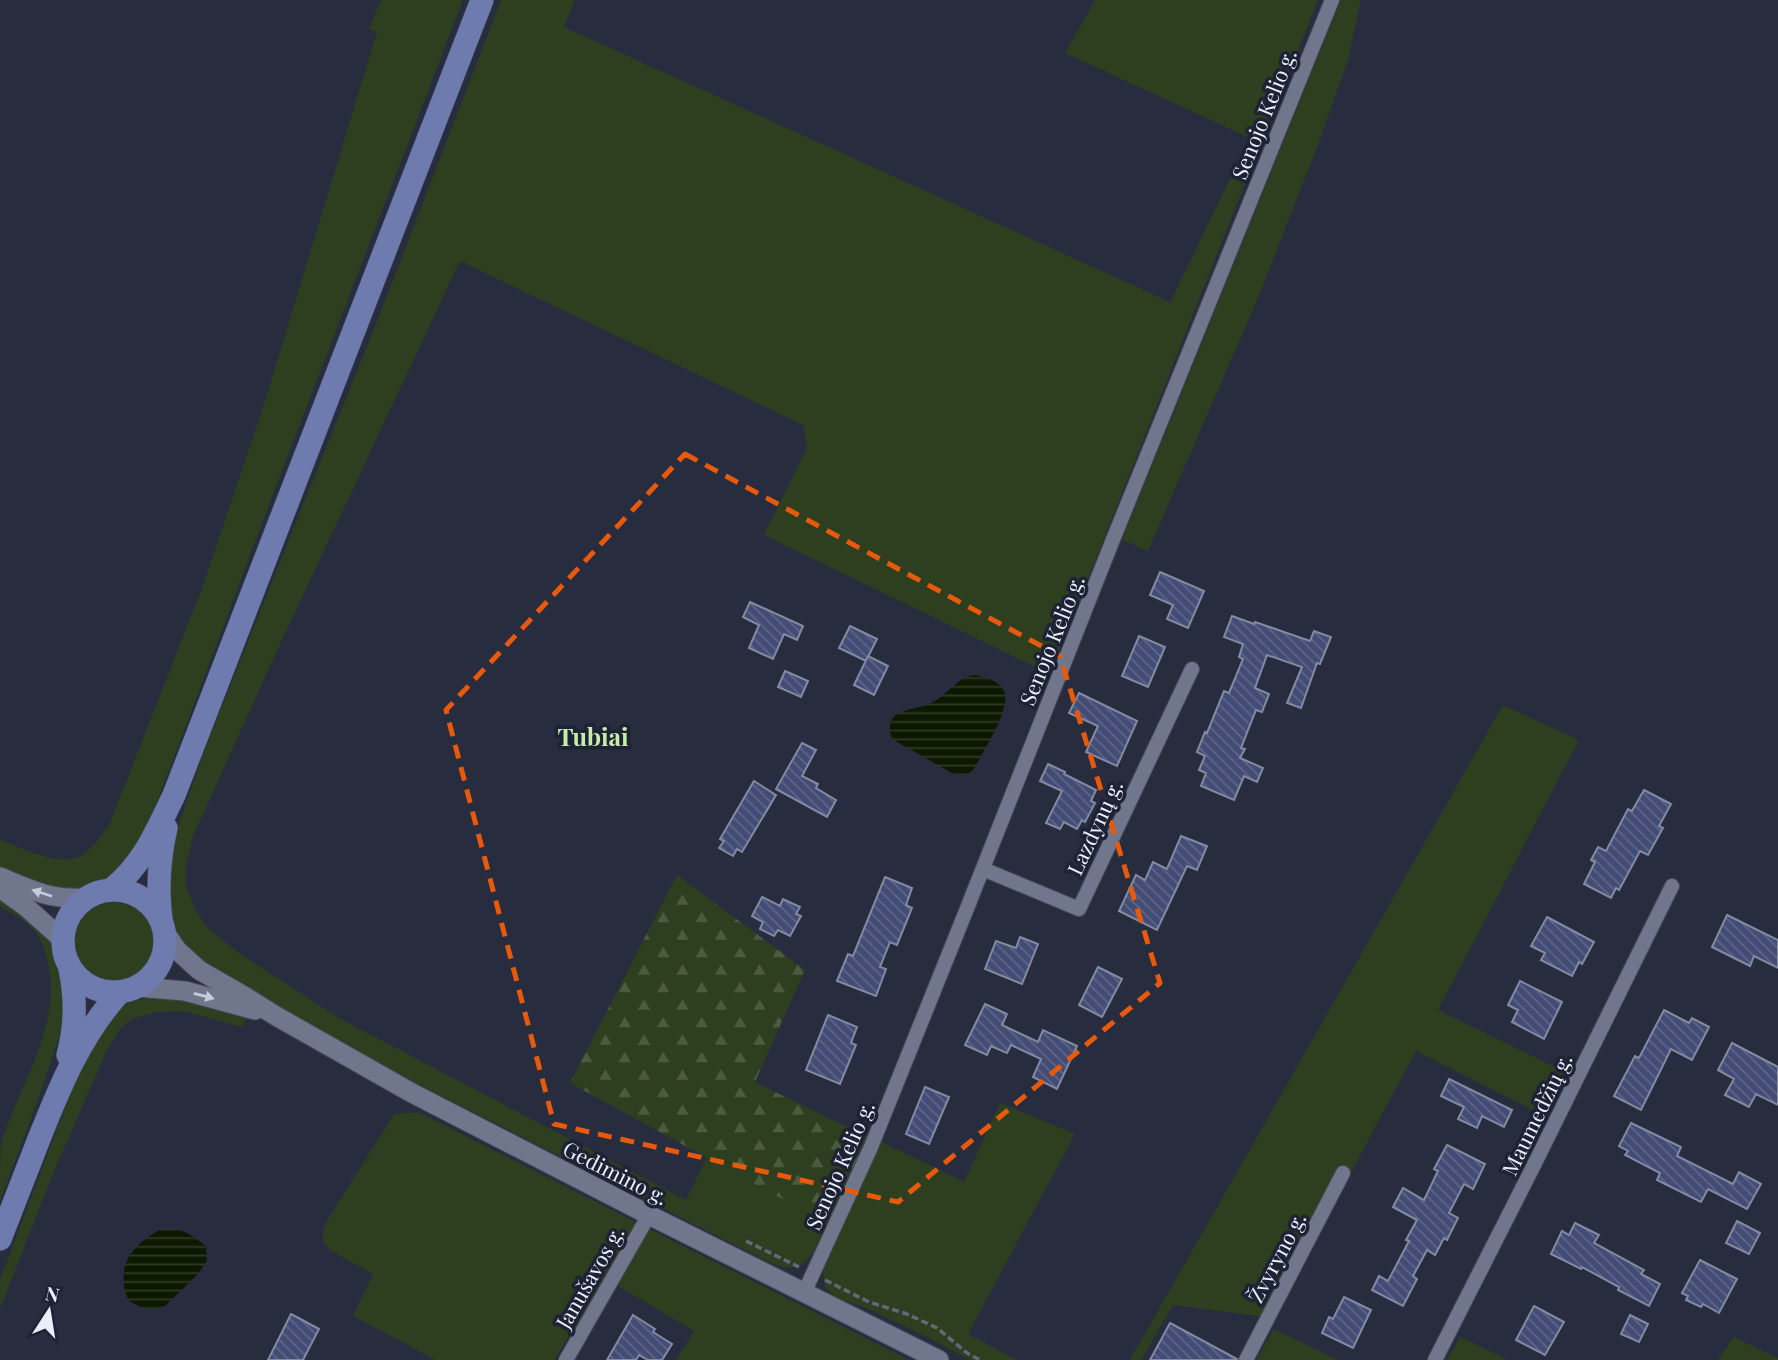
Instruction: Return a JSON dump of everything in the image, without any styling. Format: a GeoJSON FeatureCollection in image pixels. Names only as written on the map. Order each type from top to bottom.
{"type":"FeatureCollection","features":[{"type":"Feature","properties":{"kind":"main road"},"geometry":{"type":"LineString","coordinates":[[111,890],[135,867],[174,795],[482,0]]}},
{"type":"Feature","properties":{"kind":"main road"},"geometry":{"type":"LineString","coordinates":[[0,1239],[56,1095],[78,1049],[103,1010],[128,990],[152,976],[159,966],[163,955],[163,926],[158,897],[159,864],[174,795]]}},
{"type":"Feature","properties":{"kind":"main road"},"geometry":{"type":"LineString","coordinates":[[0,877],[48,896],[85,898]]}},
{"type":"Feature","properties":{"kind":"main road"},"geometry":{"type":"LineString","coordinates":[[0,888],[62,939]]}},
{"type":"Feature","properties":{"kind":"main road"},"geometry":{"type":"LineString","coordinates":[[56,1095],[74,1026],[75,994],[70,969],[62,949],[62,939],[67,918],[75,907],[98,892],[124,891],[146,901],[155,910],[177,950],[199,970],[276,1016]]}},
{"type":"Feature","properties":{"kind":"main road"},"geometry":{"type":"LineString","coordinates":[[70,969],[77,978],[96,990],[186,991],[276,1016]]}},
{"type":"Feature","properties":{"kind":"main road","name":"Gedimino g."},"geometry":{"type":"LineString","coordinates":[[276,1016],[412,1093],[939,1360]]}},
{"type":"Feature","properties":{"kind":"street","name":"Senojo Kelio g."},"geometry":{"type":"LineString","coordinates":[[804,1293],[871,1147],[1332,0]]}},
{"type":"Feature","properties":{"kind":"street","name":"Lazdynų g."},"geometry":{"type":"LineString","coordinates":[[983,869],[1079,909],[1192,669]]}},
{"type":"Feature","properties":{"kind":"street","name":"Maumedžių g."},"geometry":{"type":"LineString","coordinates":[[1435,1360],[1672,886]]}},
{"type":"Feature","properties":{"kind":"street","name":"Žvyryno g."},"geometry":{"type":"LineString","coordinates":[[1246,1360],[1343,1173]]}},
{"type":"Feature","properties":{"kind":"street","name":"Janušavos g."},"geometry":{"type":"LineString","coordinates":[[566,1360],[649,1215]]}},
{"type":"Feature","properties":{"kind":"path"},"geometry":{"type":"LineString","coordinates":[[738,1237],[869,1302],[907,1314],[937,1328],[967,1353],[980,1360]]}},
{"type":"Feature","properties":{"kind":"highlighted area"},"geometry":{"type":"Polygon","coordinates":[[[685,454],[1060,656],[1160,983],[898,1202],[554,1124],[446,710],[685,454]]]}},
{"type":"Feature","properties":{"kind":"green space"},"geometry":{"type":"Polygon","coordinates":[[[381,0],[463,0],[159,797],[131,861],[110,882],[78,891],[62,890],[0,870],[0,839],[40,855],[72,859],[89,849],[110,823],[202,588],[262,411],[377,32],[369,29],[381,0]]]}},
{"type":"Feature","properties":{"kind":"green space"},"geometry":{"type":"Polygon","coordinates":[[[501,0],[575,0],[564,27],[1170,302],[1250,138],[1065,53],[1095,0],[1318,0],[1050,674],[764,535],[807,448],[803,425],[460,261],[193,836],[186,865],[186,886],[195,909],[208,928],[236,951],[339,1018],[686,1200],[707,1157],[828,1224],[813,1252],[801,1265],[793,1267],[771,1263],[416,1083],[211,970],[184,954],[169,923],[165,905],[172,843],[208,741],[378,319],[501,0]]]}},
{"type":"Feature","properties":{"kind":"green space"},"geometry":{"type":"Polygon","coordinates":[[[1341,0],[1361,0],[1348,60],[1258,298],[1148,551],[1122,540],[1341,0]]]}},
{"type":"Feature","properties":{"kind":"green space"},"geometry":{"type":"Polygon","coordinates":[[[1503,705],[1579,740],[1438,1010],[1567,1073],[1545,1116],[1416,1051],[1273,1318],[1173,1305],[1141,1360],[1130,1360],[1503,705]]]}},
{"type":"Feature","properties":{"kind":"green space"},"geometry":{"type":"Polygon","coordinates":[[[677,875],[805,970],[755,1082],[867,1137],[828,1224],[570,1083],[677,875]]]}},
{"type":"Feature","properties":{"kind":"green space"},"geometry":{"type":"Polygon","coordinates":[[[0,896],[51,939],[63,982],[64,1003],[62,1028],[0,1201],[1,1143],[46,1027],[51,979],[46,955],[38,936],[24,921],[0,906],[0,896]]]}},
{"type":"Feature","properties":{"kind":"green space"},"geometry":{"type":"Polygon","coordinates":[[[115,902],[131,905],[150,921],[157,944],[154,960],[138,979],[115,986],[99,983],[80,967],[73,944],[76,928],[92,909],[115,902]]]}},
{"type":"Feature","properties":{"kind":"green space"},"geometry":{"type":"Polygon","coordinates":[[[150,998],[195,999],[247,1018],[242,1027],[184,1011],[156,1012],[132,1019],[119,1030],[106,1052],[52,1176],[0,1309],[0,1280],[77,1076],[104,1022],[132,1001],[150,998]]]}},
{"type":"Feature","properties":{"kind":"green space"},"geometry":{"type":"Polygon","coordinates":[[[1000,1103],[1075,1134],[968,1334],[1017,1360],[970,1360],[871,1310],[837,1298],[825,1288],[823,1271],[880,1141],[964,1182],[1000,1103]]]}},
{"type":"Feature","properties":{"kind":"green space"},"geometry":{"type":"Polygon","coordinates":[[[418,1112],[909,1360],[676,1360],[694,1331],[605,1278],[554,1360],[436,1360],[353,1316],[373,1274],[330,1250],[322,1239],[325,1224],[394,1114],[418,1112]]]}},
{"type":"Feature","properties":{"kind":"green space"},"geometry":{"type":"Polygon","coordinates":[[[1274,1329],[1338,1360],[1256,1360],[1274,1329]]]}},
{"type":"Feature","properties":{"kind":"green space"},"geometry":{"type":"Polygon","coordinates":[[[1460,1337],[1508,1360],[1447,1360],[1460,1337]]]}},
{"type":"Feature","properties":{"kind":"green space"},"geometry":{"type":"Polygon","coordinates":[[[1734,1337],[1778,1358],[1778,1360],[1718,1360],[1734,1337]]]}},
{"type":"Feature","properties":{"kind":"shaded area"},"geometry":{"type":"Polygon","coordinates":[[[974,675],[997,683],[1005,694],[1005,702],[994,733],[973,770],[963,775],[952,773],[892,739],[890,725],[896,715],[933,702],[963,679],[974,675]]]}},
{"type":"Feature","properties":{"kind":"shaded area"},"geometry":{"type":"Polygon","coordinates":[[[162,1229],[185,1232],[195,1238],[206,1246],[207,1260],[199,1273],[165,1306],[155,1309],[140,1307],[128,1300],[123,1277],[125,1267],[134,1250],[162,1229]]]}},
{"type":"Feature","properties":{"kind":"building"},"geometry":{"type":"Polygon","coordinates":[[[1160,572],[1204,591],[1188,628],[1167,619],[1173,605],[1150,595],[1160,572]]]}},
{"type":"Feature","properties":{"kind":"building"},"geometry":{"type":"Polygon","coordinates":[[[750,602],[803,626],[797,640],[784,634],[773,659],[749,648],[759,625],[743,617],[750,602]]]}},
{"type":"Feature","properties":{"kind":"building"},"geometry":{"type":"Polygon","coordinates":[[[1232,616],[1310,641],[1314,631],[1331,637],[1320,664],[1317,663],[1301,708],[1287,703],[1302,667],[1267,655],[1255,688],[1269,694],[1262,712],[1256,710],[1241,748],[1245,749],[1240,758],[1263,768],[1257,782],[1244,776],[1234,800],[1201,786],[1206,773],[1199,770],[1205,756],[1197,752],[1224,691],[1229,693],[1243,659],[1239,657],[1243,644],[1224,637],[1232,616]]]}},
{"type":"Feature","properties":{"kind":"building"},"geometry":{"type":"Polygon","coordinates":[[[850,626],[877,639],[866,661],[839,648],[850,626]]]}},
{"type":"Feature","properties":{"kind":"building"},"geometry":{"type":"Polygon","coordinates":[[[1139,636],[1165,647],[1148,687],[1122,676],[1139,636]]]}},
{"type":"Feature","properties":{"kind":"building"},"geometry":{"type":"Polygon","coordinates":[[[868,656],[888,666],[874,695],[854,685],[868,656]]]}},
{"type":"Feature","properties":{"kind":"building"},"geometry":{"type":"Polygon","coordinates":[[[785,671],[808,681],[801,697],[778,687],[785,671]]]}},
{"type":"Feature","properties":{"kind":"building"},"geometry":{"type":"Polygon","coordinates":[[[1079,693],[1137,721],[1117,766],[1086,752],[1098,726],[1069,713],[1079,693]]]}},
{"type":"Feature","properties":{"kind":"building"},"geometry":{"type":"Polygon","coordinates":[[[802,743],[816,750],[802,776],[818,784],[816,788],[836,800],[827,817],[776,789],[802,743]]]}},
{"type":"Feature","properties":{"kind":"building"},"geometry":{"type":"Polygon","coordinates":[[[1048,764],[1096,790],[1091,801],[1095,803],[1085,822],[1082,820],[1077,829],[1064,822],[1060,829],[1046,823],[1062,791],[1040,781],[1048,764]]]}},
{"type":"Feature","properties":{"kind":"building"},"geometry":{"type":"Polygon","coordinates":[[[754,781],[776,795],[742,852],[737,849],[733,856],[719,848],[724,841],[720,839],[754,781]]]}},
{"type":"Feature","properties":{"kind":"building"},"geometry":{"type":"Polygon","coordinates":[[[1644,790],[1671,804],[1659,826],[1663,828],[1648,855],[1640,851],[1619,890],[1616,888],[1611,898],[1584,884],[1595,862],[1591,860],[1598,847],[1606,851],[1628,809],[1632,811],[1644,790]]]}},
{"type":"Feature","properties":{"kind":"building"},"geometry":{"type":"Polygon","coordinates":[[[1181,836],[1207,846],[1197,870],[1187,866],[1157,930],[1119,911],[1136,875],[1145,880],[1153,862],[1167,869],[1181,836]]]}},
{"type":"Feature","properties":{"kind":"building"},"geometry":{"type":"Polygon","coordinates":[[[885,877],[912,888],[906,905],[912,908],[897,945],[890,942],[880,967],[886,969],[876,996],[837,981],[848,954],[853,956],[885,877]]]}},
{"type":"Feature","properties":{"kind":"building"},"geometry":{"type":"Polygon","coordinates":[[[762,897],[780,906],[783,899],[800,907],[796,914],[801,916],[790,936],[778,930],[774,936],[760,929],[763,922],[752,916],[762,897]]]}},
{"type":"Feature","properties":{"kind":"building"},"geometry":{"type":"Polygon","coordinates":[[[1727,915],[1778,940],[1778,968],[1754,956],[1750,966],[1712,947],[1727,915]]]}},
{"type":"Feature","properties":{"kind":"building"},"geometry":{"type":"Polygon","coordinates":[[[1547,917],[1594,942],[1572,976],[1541,960],[1545,953],[1531,946],[1547,917]]]}},
{"type":"Feature","properties":{"kind":"building"},"geometry":{"type":"Polygon","coordinates":[[[1020,937],[1038,944],[1022,984],[985,969],[996,941],[1016,948],[1020,937]]]}},
{"type":"Feature","properties":{"kind":"building"},"geometry":{"type":"Polygon","coordinates":[[[1098,967],[1122,979],[1102,1017],[1079,1005],[1098,967]]]}},
{"type":"Feature","properties":{"kind":"building"},"geometry":{"type":"Polygon","coordinates":[[[1520,981],[1562,1002],[1544,1039],[1512,1022],[1518,1010],[1508,1005],[1520,981]]]}},
{"type":"Feature","properties":{"kind":"building"},"geometry":{"type":"Polygon","coordinates":[[[985,1004],[1007,1014],[1002,1025],[1038,1042],[1043,1030],[1077,1046],[1057,1089],[1033,1077],[1041,1059],[1011,1045],[1007,1053],[991,1046],[987,1055],[965,1045],[985,1004]]]}},
{"type":"Feature","properties":{"kind":"building"},"geometry":{"type":"Polygon","coordinates":[[[1664,1010],[1689,1023],[1692,1018],[1709,1027],[1692,1060],[1671,1049],[1641,1110],[1614,1096],[1635,1056],[1639,1058],[1664,1010]]]}},
{"type":"Feature","properties":{"kind":"building"},"geometry":{"type":"Polygon","coordinates":[[[828,1015],[857,1027],[851,1043],[856,1045],[840,1084],[806,1070],[828,1015]]]}},
{"type":"Feature","properties":{"kind":"building"},"geometry":{"type":"Polygon","coordinates":[[[1732,1043],[1778,1067],[1778,1105],[1756,1094],[1749,1107],[1725,1095],[1734,1079],[1718,1070],[1732,1043]]]}},
{"type":"Feature","properties":{"kind":"building"},"geometry":{"type":"Polygon","coordinates":[[[1449,1079],[1512,1110],[1504,1127],[1482,1116],[1477,1128],[1458,1119],[1464,1107],[1441,1096],[1449,1079]]]}},
{"type":"Feature","properties":{"kind":"building"},"geometry":{"type":"Polygon","coordinates":[[[925,1087],[949,1097],[929,1144],[906,1134],[925,1087]]]}},
{"type":"Feature","properties":{"kind":"building"},"geometry":{"type":"Polygon","coordinates":[[[1631,1123],[1681,1147],[1677,1156],[1733,1184],[1739,1172],[1761,1184],[1747,1209],[1708,1189],[1701,1202],[1657,1180],[1660,1173],[1625,1155],[1628,1151],[1619,1146],[1631,1123]]]}},
{"type":"Feature","properties":{"kind":"building"},"geometry":{"type":"Polygon","coordinates":[[[1447,1145],[1485,1164],[1473,1189],[1464,1184],[1449,1213],[1458,1218],[1447,1240],[1444,1238],[1435,1255],[1427,1250],[1413,1276],[1417,1279],[1403,1306],[1372,1290],[1379,1276],[1388,1281],[1417,1220],[1393,1207],[1403,1188],[1424,1200],[1438,1171],[1434,1169],[1447,1145]]]}},
{"type":"Feature","properties":{"kind":"building"},"geometry":{"type":"Polygon","coordinates":[[[1737,1221],[1760,1233],[1749,1254],[1726,1243],[1737,1221]]]}},
{"type":"Feature","properties":{"kind":"building"},"geometry":{"type":"Polygon","coordinates":[[[1575,1223],[1599,1235],[1594,1243],[1644,1270],[1641,1274],[1660,1284],[1649,1306],[1582,1267],[1581,1269],[1551,1254],[1562,1231],[1569,1235],[1575,1223]]]}},
{"type":"Feature","properties":{"kind":"building"},"geometry":{"type":"Polygon","coordinates":[[[1700,1260],[1737,1279],[1719,1313],[1703,1304],[1701,1307],[1686,1300],[1688,1296],[1682,1293],[1700,1260]]]}},
{"type":"Feature","properties":{"kind":"building"},"geometry":{"type":"Polygon","coordinates":[[[1344,1297],[1371,1310],[1353,1348],[1322,1333],[1329,1317],[1333,1319],[1344,1297]]]}},
{"type":"Feature","properties":{"kind":"building"},"geometry":{"type":"Polygon","coordinates":[[[1534,1306],[1564,1322],[1545,1355],[1516,1340],[1534,1306]]]}},
{"type":"Feature","properties":{"kind":"building"},"geometry":{"type":"Polygon","coordinates":[[[291,1314],[319,1329],[303,1360],[268,1360],[291,1314]]]}},
{"type":"Feature","properties":{"kind":"building"},"geometry":{"type":"Polygon","coordinates":[[[633,1315],[672,1344],[662,1360],[648,1360],[639,1355],[636,1360],[607,1360],[633,1315]]]}},
{"type":"Feature","properties":{"kind":"building"},"geometry":{"type":"Polygon","coordinates":[[[1630,1315],[1648,1324],[1639,1342],[1621,1334],[1630,1315]]]}},
{"type":"Feature","properties":{"kind":"building"},"geometry":{"type":"Polygon","coordinates":[[[1170,1323],[1237,1359],[1150,1360],[1170,1323]]]}},
{"type":"Feature","properties":{"kind":"district","name":"Tubiai"},"geometry":{"type":"Point","coordinates":[593,736]}}]}
